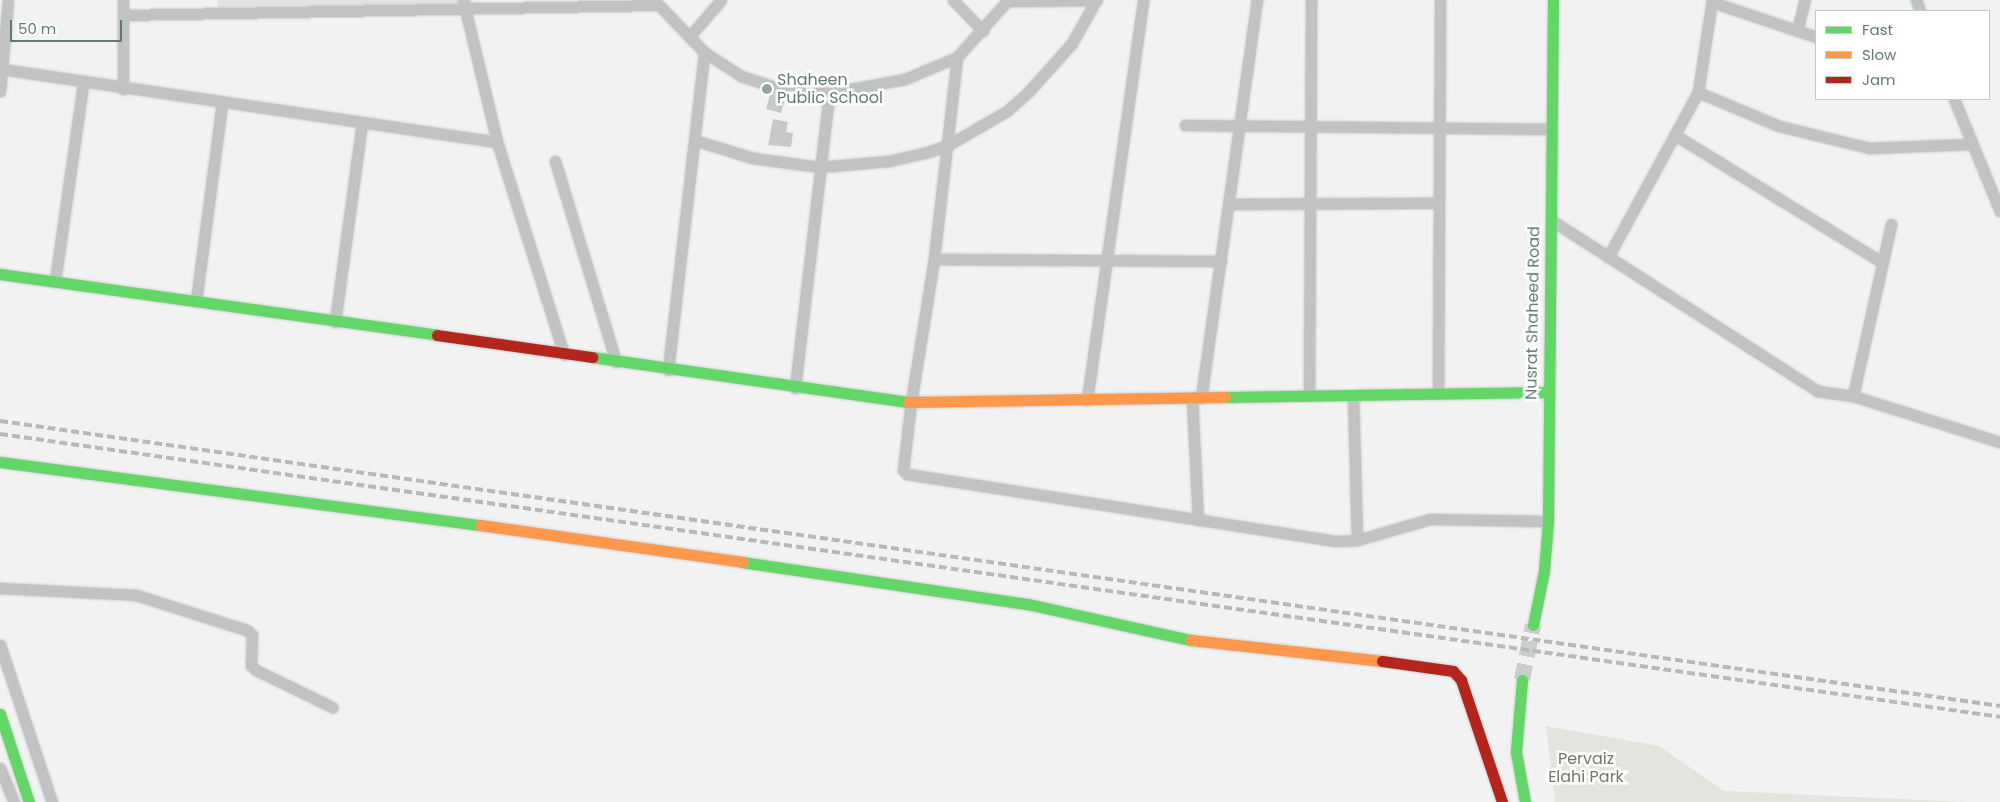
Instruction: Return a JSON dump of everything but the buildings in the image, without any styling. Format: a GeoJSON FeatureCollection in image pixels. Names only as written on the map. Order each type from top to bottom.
{"type":"FeatureCollection","features":[{"type":"Feature","properties":{"kind":"street"},"geometry":{"type":"LineString","coordinates":[[0,91],[8,0]]}},
{"type":"Feature","properties":{"kind":"street"},"geometry":{"type":"LineString","coordinates":[[123,0],[123,89]]}},
{"type":"Feature","properties":{"kind":"street"},"geometry":{"type":"LineString","coordinates":[[689,37],[720,0]]}},
{"type":"Feature","properties":{"kind":"street"},"geometry":{"type":"LineString","coordinates":[[953,0],[983,31]]}},
{"type":"Feature","properties":{"kind":"street"},"geometry":{"type":"LineString","coordinates":[[123,14],[656,3],[704,52],[742,76],[759,83],[829,93],[905,79],[957,57],[983,31],[1008,0],[1096,0],[1072,43],[1030,90],[1006,111],[948,145],[889,161],[820,168],[753,158],[694,140]]}},
{"type":"Feature","properties":{"kind":"street"},"geometry":{"type":"LineString","coordinates":[[1087,400],[1143,0]]}},
{"type":"Feature","properties":{"kind":"street"},"geometry":{"type":"LineString","coordinates":[[1198,520],[1197,398],[1221,261],[1257,0]]}},
{"type":"Feature","properties":{"kind":"street"},"geometry":{"type":"LineString","coordinates":[[1309,396],[1311,0]]}},
{"type":"Feature","properties":{"kind":"street"},"geometry":{"type":"LineString","coordinates":[[1438,394],[1440,0]]}},
{"type":"Feature","properties":{"kind":"street","name":"Nusrat Shaheed Road"},"geometry":{"type":"LineString","coordinates":[[1533,624],[1544,571],[1548,521],[1553,0]]}},
{"type":"Feature","properties":{"kind":"street"},"geometry":{"type":"LineString","coordinates":[[1798,31],[1806,0]]}},
{"type":"Feature","properties":{"kind":"street"},"geometry":{"type":"LineString","coordinates":[[1608,257],[1698,92],[1712,1],[1815,37]]}},
{"type":"Feature","properties":{"kind":"street"},"geometry":{"type":"LineString","coordinates":[[463,6],[497,142],[564,355]]}},
{"type":"Feature","properties":{"kind":"street"},"geometry":{"type":"LineString","coordinates":[[668,370],[704,52]]}},
{"type":"Feature","properties":{"kind":"street"},"geometry":{"type":"LineString","coordinates":[[957,57],[934,259],[911,402],[903,470],[907,474],[1333,541],[1357,540],[1430,519],[1548,521]]}},
{"type":"Feature","properties":{"kind":"street"},"geometry":{"type":"LineString","coordinates":[[2,70],[83,84],[497,142]]}},
{"type":"Feature","properties":{"kind":"street"},"geometry":{"type":"LineString","coordinates":[[55,281],[83,84]]}},
{"type":"Feature","properties":{"kind":"street"},"geometry":{"type":"LineString","coordinates":[[1698,92],[1779,126],[1868,148],[1972,144]]}},
{"type":"Feature","properties":{"kind":"street"},"geometry":{"type":"LineString","coordinates":[[795,388],[829,93]]}},
{"type":"Feature","properties":{"kind":"street"},"geometry":{"type":"LineString","coordinates":[[1954,100],[2000,211]]}},
{"type":"Feature","properties":{"kind":"street"},"geometry":{"type":"LineString","coordinates":[[196,302],[222,103]]}},
{"type":"Feature","properties":{"kind":"street"},"geometry":{"type":"LineString","coordinates":[[335,322],[362,123]]}},
{"type":"Feature","properties":{"kind":"street"},"geometry":{"type":"LineString","coordinates":[[1185,125],[1552,129]]}},
{"type":"Feature","properties":{"kind":"street"},"geometry":{"type":"LineString","coordinates":[[1675,135],[1880,261]]}},
{"type":"Feature","properties":{"kind":"street"},"geometry":{"type":"LineString","coordinates":[[556,161],[616,362]]}},
{"type":"Feature","properties":{"kind":"street"},"geometry":{"type":"LineString","coordinates":[[1987,177],[2000,180]]}},
{"type":"Feature","properties":{"kind":"street"},"geometry":{"type":"LineString","coordinates":[[1229,204],[1439,203]]}},
{"type":"Feature","properties":{"kind":"street"},"geometry":{"type":"LineString","coordinates":[[1550,220],[1817,391],[1853,396],[2000,442]]}},
{"type":"Feature","properties":{"kind":"street"},"geometry":{"type":"LineString","coordinates":[[1853,396],[1880,261],[1891,224]]}},
{"type":"Feature","properties":{"kind":"street"},"geometry":{"type":"LineString","coordinates":[[934,259],[1107,258],[1221,261]]}},
{"type":"Feature","properties":{"kind":"street"},"geometry":{"type":"LineString","coordinates":[[0,274],[795,388],[911,402],[1549,392]]}},
{"type":"Feature","properties":{"kind":"street"},"geometry":{"type":"LineString","coordinates":[[1353,395],[1357,540]]}},
{"type":"Feature","properties":{"kind":"street"},"geometry":{"type":"LineString","coordinates":[[0,462],[584,539],[1028,604],[1188,640],[1435,667],[1453,671],[1462,680],[1502,802]]}},
{"type":"Feature","properties":{"kind":"street"},"geometry":{"type":"LineString","coordinates":[[0,588],[136,595],[247,630],[252,635],[251,665],[256,670],[332,707]]}},
{"type":"Feature","properties":{"kind":"street"},"geometry":{"type":"LineString","coordinates":[[0,645],[52,802]]}},
{"type":"Feature","properties":{"kind":"street"},"geometry":{"type":"LineString","coordinates":[[1522,680],[1516,752],[1525,802]]}},
{"type":"Feature","properties":{"kind":"street"},"geometry":{"type":"LineString","coordinates":[[0,714],[29,802]]}},
{"type":"Feature","properties":{"kind":"street"},"geometry":{"type":"LineString","coordinates":[[0,768],[14,802]]}},
{"type":"Feature","properties":{"kind":"shaded area"},"geometry":{"type":"Polygon","coordinates":[[[218,0],[473,0],[473,3],[218,10],[218,0]]]}},
{"type":"Feature","properties":{"kind":"green space","name":"Pervaiz Elahi Park"},"geometry":{"type":"Polygon","coordinates":[[[1546,726],[1659,746],[1724,791],[1966,802],[1555,802],[1546,726]]]}},
{"type":"Feature","properties":{"kind":"tunnel"},"geometry":{"type":"LineString","coordinates":[[1522,680],[1533,625]]}},
{"type":"Feature","properties":{"kind":"railway"},"geometry":{"type":"LineString","coordinates":[[0,421],[2000,706]]}},
{"type":"Feature","properties":{"kind":"railway"},"geometry":{"type":"LineString","coordinates":[[0,434],[2000,717]]}},
{"type":"Feature","properties":{"kind":"traffic: fast"},"geometry":{"type":"LineString","coordinates":[[1533,625],[1544,571],[1548,521],[1553,0]]}},
{"type":"Feature","properties":{"kind":"traffic: fast"},"geometry":{"type":"LineString","coordinates":[[0,274],[437,335]]}},
{"type":"Feature","properties":{"kind":"traffic: fast"},"geometry":{"type":"LineString","coordinates":[[592,357],[908,402]]}},
{"type":"Feature","properties":{"kind":"traffic: fast"},"geometry":{"type":"LineString","coordinates":[[1225,397],[1549,392]]}},
{"type":"Feature","properties":{"kind":"traffic: fast"},"geometry":{"type":"LineString","coordinates":[[0,462],[480,525]]}},
{"type":"Feature","properties":{"kind":"traffic: fast"},"geometry":{"type":"LineString","coordinates":[[742,562],[1028,604],[1191,640]]}},
{"type":"Feature","properties":{"kind":"traffic: fast"},"geometry":{"type":"LineString","coordinates":[[1522,680],[1516,752],[1525,802]]}},
{"type":"Feature","properties":{"kind":"traffic: fast"},"geometry":{"type":"LineString","coordinates":[[0,714],[29,802]]}},
{"type":"Feature","properties":{"kind":"traffic: slow"},"geometry":{"type":"LineString","coordinates":[[908,402],[1225,397]]}},
{"type":"Feature","properties":{"kind":"traffic: slow"},"geometry":{"type":"LineString","coordinates":[[480,525],[742,562]]}},
{"type":"Feature","properties":{"kind":"traffic: slow"},"geometry":{"type":"LineString","coordinates":[[1191,640],[1382,661]]}},
{"type":"Feature","properties":{"kind":"traffic: jam"},"geometry":{"type":"LineString","coordinates":[[437,335],[592,357]]}},
{"type":"Feature","properties":{"kind":"traffic: jam"},"geometry":{"type":"LineString","coordinates":[[1382,661],[1453,671],[1461,680],[1502,802]]}},
{"type":"Feature","properties":{"kind":"place","name":"Shaheen Public School"},"geometry":{"type":"Point","coordinates":[767,89]}}]}
